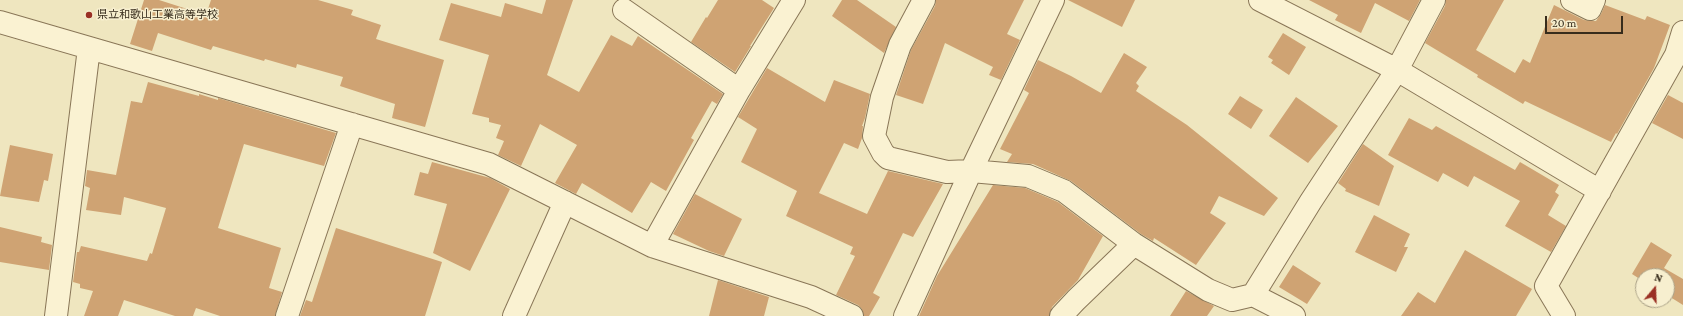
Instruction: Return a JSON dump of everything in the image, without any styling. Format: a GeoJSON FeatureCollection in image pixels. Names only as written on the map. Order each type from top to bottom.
{"type":"FeatureCollection","features":[{"type":"Feature","properties":{"kind":"street"},"geometry":{"type":"LineString","coordinates":[[652,246],[739,90],[794,0]]}},
{"type":"Feature","properties":{"kind":"street"},"geometry":{"type":"LineString","coordinates":[[924,0],[900,45],[882,97],[874,136],[883,154],[888,158],[947,172],[970,171],[1028,176],[1064,191],[1134,244],[1208,290],[1232,300],[1253,295],[1294,316]]}},
{"type":"Feature","properties":{"kind":"street"},"geometry":{"type":"LineString","coordinates":[[905,316],[970,171],[1053,0]]}},
{"type":"Feature","properties":{"kind":"street"},"geometry":{"type":"LineString","coordinates":[[1260,0],[1398,70],[1600,191]]}},
{"type":"Feature","properties":{"kind":"street"},"geometry":{"type":"LineString","coordinates":[[1253,295],[1311,201],[1398,70],[1434,0]]}},
{"type":"Feature","properties":{"kind":"street"},"geometry":{"type":"LineString","coordinates":[[1572,0],[1590,9],[1594,0]]}},
{"type":"Feature","properties":{"kind":"street"},"geometry":{"type":"LineString","coordinates":[[624,10],[739,90]]}},
{"type":"Feature","properties":{"kind":"street"},"geometry":{"type":"LineString","coordinates":[[0,22],[489,164],[652,246],[811,297],[852,316]]}},
{"type":"Feature","properties":{"kind":"street"},"geometry":{"type":"LineString","coordinates":[[1564,316],[1546,286],[1676,55],[1683,32]]}},
{"type":"Feature","properties":{"kind":"street"},"geometry":{"type":"LineString","coordinates":[[56,316],[89,48]]}},
{"type":"Feature","properties":{"kind":"street"},"geometry":{"type":"LineString","coordinates":[[287,316],[352,124]]}},
{"type":"Feature","properties":{"kind":"street"},"geometry":{"type":"LineString","coordinates":[[514,316],[565,202]]}},
{"type":"Feature","properties":{"kind":"street"},"geometry":{"type":"LineString","coordinates":[[1061,316],[1134,244]]}},
{"type":"Feature","properties":{"kind":"building"},"geometry":{"type":"Polygon","coordinates":[[[144,0],[159,0],[206,15],[211,0],[318,0],[353,10],[351,15],[381,25],[376,39],[444,60],[425,127],[392,118],[395,104],[340,86],[343,77],[297,64],[296,68],[265,59],[264,61],[213,46],[211,50],[158,33],[152,51],[130,44],[144,0]]]}},
{"type":"Feature","properties":{"kind":"building"},"geometry":{"type":"Polygon","coordinates":[[[546,0],[573,0],[547,75],[579,92],[611,35],[632,46],[638,36],[723,94],[717,104],[712,101],[691,138],[694,140],[666,191],[651,182],[632,213],[582,183],[576,194],[555,183],[577,145],[540,124],[521,166],[498,155],[504,141],[496,138],[501,125],[489,122],[489,118],[472,114],[489,55],[439,40],[451,3],[501,17],[505,3],[542,14],[546,0]]]}},
{"type":"Feature","properties":{"kind":"building"},"geometry":{"type":"Polygon","coordinates":[[[718,0],[762,0],[774,8],[735,72],[691,42],[718,0]]]}},
{"type":"Feature","properties":{"kind":"building"},"geometry":{"type":"Polygon","coordinates":[[[842,0],[857,0],[896,27],[884,53],[832,16],[842,0]]]}},
{"type":"Feature","properties":{"kind":"building"},"geometry":{"type":"Polygon","coordinates":[[[936,0],[1024,0],[1007,34],[1020,40],[1001,80],[989,75],[993,67],[945,43],[923,104],[896,95],[911,50],[935,6],[936,0]]]}},
{"type":"Feature","properties":{"kind":"building"},"geometry":{"type":"Polygon","coordinates":[[[1068,0],[1135,0],[1122,27],[1068,0]]]}},
{"type":"Feature","properties":{"kind":"building"},"geometry":{"type":"Polygon","coordinates":[[[1309,0],[1420,0],[1409,21],[1375,3],[1361,33],[1335,20],[1338,15],[1309,0]]]}},
{"type":"Feature","properties":{"kind":"building"},"geometry":{"type":"Polygon","coordinates":[[[1446,0],[1504,0],[1476,50],[1515,73],[1523,59],[1530,63],[1554,5],[1584,20],[1596,21],[1605,5],[1645,20],[1647,16],[1670,25],[1654,68],[1611,142],[1525,101],[1523,104],[1477,77],[1478,75],[1425,43],[1445,6],[1446,0]]]}},
{"type":"Feature","properties":{"kind":"building"},"geometry":{"type":"Polygon","coordinates":[[[1283,33],[1306,47],[1289,75],[1271,63],[1273,60],[1268,57],[1283,33]]]}},
{"type":"Feature","properties":{"kind":"building"},"geometry":{"type":"Polygon","coordinates":[[[1124,53],[1147,67],[1136,83],[1139,86],[1136,91],[1187,125],[1278,198],[1264,216],[1219,196],[1210,213],[1226,223],[1196,265],[1154,238],[1153,241],[1141,234],[1071,181],[1033,164],[1007,162],[1012,154],[1000,149],[1029,93],[1024,90],[1038,60],[1101,93],[1124,53]]]}},
{"type":"Feature","properties":{"kind":"building"},"geometry":{"type":"Polygon","coordinates":[[[767,68],[825,102],[834,80],[870,94],[862,126],[862,138],[858,149],[844,143],[819,193],[867,214],[888,171],[943,184],[913,237],[903,233],[873,293],[880,297],[869,316],[864,316],[862,309],[858,305],[836,295],[855,256],[850,254],[853,247],[786,216],[797,191],[741,162],[757,129],[738,117],[767,68]]]}},
{"type":"Feature","properties":{"kind":"building"},"geometry":{"type":"Polygon","coordinates":[[[148,82],[199,96],[199,94],[218,100],[218,98],[336,133],[324,166],[244,144],[218,228],[281,248],[269,288],[282,292],[275,316],[220,316],[196,308],[193,316],[175,316],[124,300],[118,316],[84,316],[93,291],[80,288],[80,284],[73,282],[77,252],[79,252],[81,246],[147,261],[150,253],[152,254],[166,208],[124,197],[121,215],[86,210],[90,188],[85,186],[87,170],[116,175],[131,101],[142,103],[148,82]]]}},
{"type":"Feature","properties":{"kind":"building"},"geometry":{"type":"Polygon","coordinates":[[[1668,95],[1683,103],[1683,139],[1652,123],[1668,95]]]}},
{"type":"Feature","properties":{"kind":"building"},"geometry":{"type":"Polygon","coordinates":[[[1240,96],[1263,110],[1251,129],[1228,114],[1240,96]]]}},
{"type":"Feature","properties":{"kind":"building"},"geometry":{"type":"Polygon","coordinates":[[[1296,97],[1338,126],[1308,163],[1269,136],[1296,97]]]}},
{"type":"Feature","properties":{"kind":"building"},"geometry":{"type":"Polygon","coordinates":[[[1409,118],[1432,130],[1436,126],[1515,170],[1520,162],[1559,185],[1555,192],[1559,195],[1548,215],[1566,226],[1551,252],[1505,226],[1520,201],[1474,176],[1468,187],[1443,173],[1438,182],[1388,155],[1409,118]]]}},
{"type":"Feature","properties":{"kind":"building"},"geometry":{"type":"Polygon","coordinates":[[[1363,144],[1394,166],[1379,206],[1345,191],[1346,189],[1338,183],[1363,144]]]}},
{"type":"Feature","properties":{"kind":"building"},"geometry":{"type":"Polygon","coordinates":[[[10,145],[53,154],[48,181],[44,180],[39,202],[0,196],[10,145]]]}},
{"type":"Feature","properties":{"kind":"building"},"geometry":{"type":"Polygon","coordinates":[[[432,162],[490,178],[510,189],[470,271],[433,253],[447,204],[414,195],[420,172],[428,174],[432,162]]]}},
{"type":"Feature","properties":{"kind":"building"},"geometry":{"type":"Polygon","coordinates":[[[993,185],[1025,188],[1058,202],[1103,236],[1078,280],[1052,307],[1049,316],[919,316],[937,276],[993,185]]]}},
{"type":"Feature","properties":{"kind":"building"},"geometry":{"type":"Polygon","coordinates":[[[695,194],[742,219],[724,256],[709,251],[673,234],[695,194]]]}},
{"type":"Feature","properties":{"kind":"building"},"geometry":{"type":"Polygon","coordinates":[[[1374,215],[1410,234],[1404,247],[1408,247],[1396,272],[1355,252],[1374,215]]]}},
{"type":"Feature","properties":{"kind":"building"},"geometry":{"type":"Polygon","coordinates":[[[0,227],[42,237],[41,242],[52,245],[49,270],[0,262],[0,227]]]}},
{"type":"Feature","properties":{"kind":"building"},"geometry":{"type":"Polygon","coordinates":[[[336,228],[442,262],[425,316],[300,316],[306,300],[312,302],[336,228]]]}},
{"type":"Feature","properties":{"kind":"building"},"geometry":{"type":"Polygon","coordinates":[[[1651,242],[1672,255],[1664,268],[1636,268],[1651,242]]]}},
{"type":"Feature","properties":{"kind":"building"},"geometry":{"type":"Polygon","coordinates":[[[1465,250],[1532,289],[1516,316],[1401,316],[1418,292],[1435,303],[1465,250]]]}},
{"type":"Feature","properties":{"kind":"building"},"geometry":{"type":"Polygon","coordinates":[[[1293,265],[1321,283],[1307,304],[1279,287],[1293,265]]]}},
{"type":"Feature","properties":{"kind":"building"},"geometry":{"type":"Polygon","coordinates":[[[1635,269],[1635,276],[1632,274],[1635,269]]]}},
{"type":"Feature","properties":{"kind":"building"},"geometry":{"type":"Polygon","coordinates":[[[1675,274],[1683,279],[1683,305],[1675,300],[1675,274]]]}},
{"type":"Feature","properties":{"kind":"building"},"geometry":{"type":"Polygon","coordinates":[[[718,280],[769,297],[764,316],[709,316],[718,280]]]}},
{"type":"Feature","properties":{"kind":"building"},"geometry":{"type":"Polygon","coordinates":[[[1186,291],[1214,306],[1207,316],[1170,316],[1186,291]]]}},
{"type":"Feature","properties":{"kind":"place","name":"県立和歌山工業高等学校"},"geometry":{"type":"Point","coordinates":[89,15]}}]}
